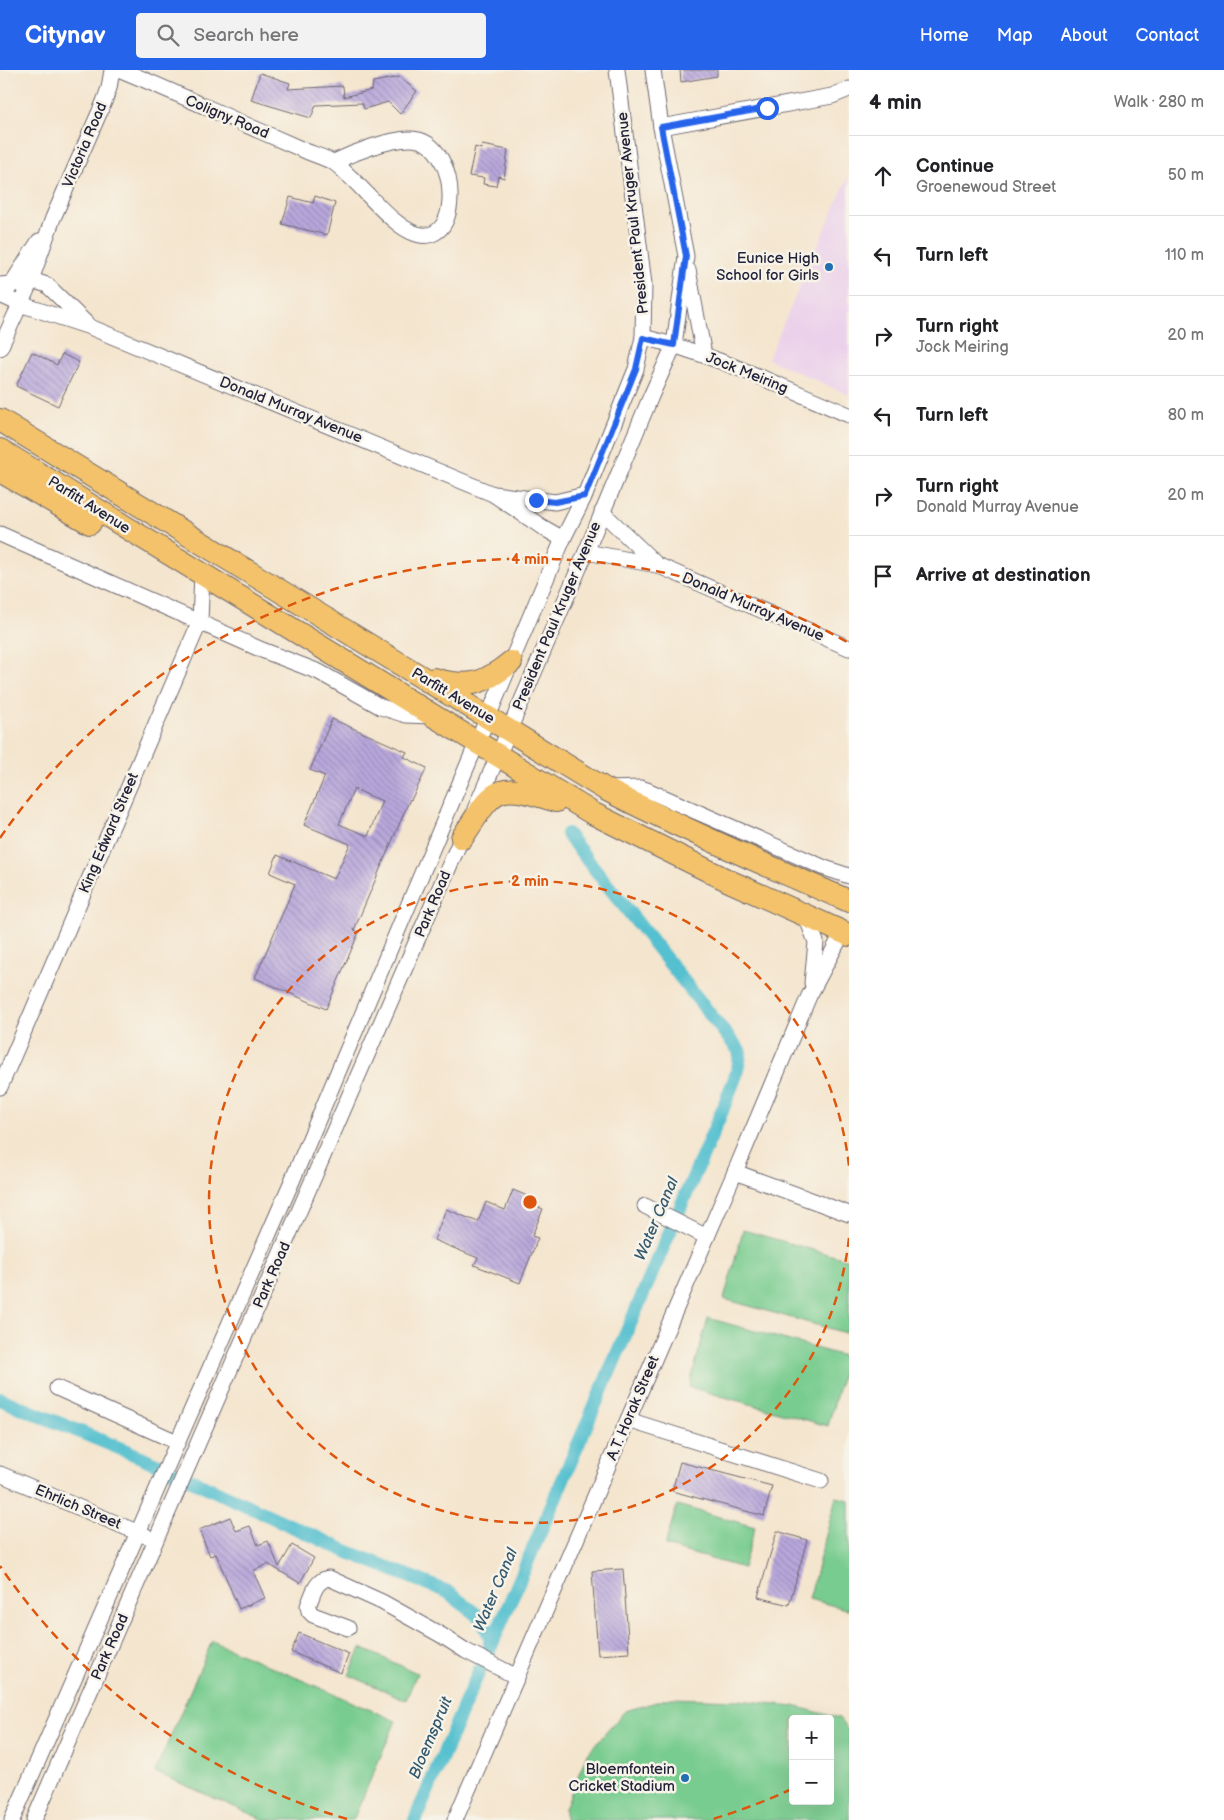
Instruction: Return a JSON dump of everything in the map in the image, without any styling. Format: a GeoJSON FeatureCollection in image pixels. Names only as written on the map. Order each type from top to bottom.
{"type":"FeatureCollection","features":[{"type":"Feature","properties":{"kind":"highway","name":"Parfitt Avenue"},"geometry":{"type":"LineString","coordinates":[[0,420],[605,789],[696,834],[849,901]]}},
{"type":"Feature","properties":{"kind":"highway","name":"Parfitt Avenue"},"geometry":{"type":"LineString","coordinates":[[0,450],[592,813],[729,881],[846,933]]}},
{"type":"Feature","properties":{"kind":"highway"},"geometry":{"type":"LineString","coordinates":[[0,471],[124,542],[144,551],[164,550]]}},
{"type":"Feature","properties":{"kind":"highway"},"geometry":{"type":"LineString","coordinates":[[414,673],[450,684],[476,683],[495,675],[511,662]]}},
{"type":"Feature","properties":{"kind":"highway"},"geometry":{"type":"LineString","coordinates":[[462,838],[486,802],[495,793],[506,790],[526,791],[592,813]]}},
{"type":"Feature","properties":{"kind":"highway"},"geometry":{"type":"LineString","coordinates":[[696,834],[709,850],[718,857],[827,906],[846,933]]}},
{"type":"Feature","properties":{"kind":"street","name":"Victoria Road"},"geometry":{"type":"LineString","coordinates":[[0,348],[30,283],[53,218],[104,102],[112,70]]}},
{"type":"Feature","properties":{"kind":"street","name":"Coligny Road"},"geometry":{"type":"LineString","coordinates":[[121,70],[334,162],[395,222],[409,231],[424,235],[434,233],[442,228],[449,205],[447,169],[436,152],[426,143],[410,139],[400,140],[370,148],[334,162]]}},
{"type":"Feature","properties":{"kind":"street","name":"President Paul Kruger Avenue"},"geometry":{"type":"LineString","coordinates":[[478,743],[563,538],[585,496],[636,369],[643,338],[644,284],[617,70]]}},
{"type":"Feature","properties":{"kind":"street","name":"President Paul Kruger Avenue"},"geometry":{"type":"LineString","coordinates":[[509,730],[674,345],[686,256],[661,127],[654,70]]}},
{"type":"Feature","properties":{"kind":"street"},"geometry":{"type":"LineString","coordinates":[[661,127],[832,96],[849,89]]}},
{"type":"Feature","properties":{"kind":"street","name":"Victoria Road"},"geometry":{"type":"LineString","coordinates":[[2,290],[19,271],[53,218]]}},
{"type":"Feature","properties":{"kind":"street"},"geometry":{"type":"LineString","coordinates":[[686,256],[704,355]]}},
{"type":"Feature","properties":{"kind":"street","name":"Donald Murray Avenue"},"geometry":{"type":"LineString","coordinates":[[2,290],[38,282],[47,285],[90,327]]}},
{"type":"Feature","properties":{"kind":"street","name":"Donald Murray Avenue"},"geometry":{"type":"LineString","coordinates":[[2,290],[20,304],[90,327],[493,494],[542,528],[563,538]]}},
{"type":"Feature","properties":{"kind":"street","name":"Jock Meiring"},"geometry":{"type":"LineString","coordinates":[[643,338],[674,345],[704,355],[849,415]]}},
{"type":"Feature","properties":{"kind":"street","name":"Donald Murray Avenue"},"geometry":{"type":"LineString","coordinates":[[493,494],[555,502],[585,496]]}},
{"type":"Feature","properties":{"kind":"street","name":"Donald Murray Avenue"},"geometry":{"type":"LineString","coordinates":[[602,512],[657,565]]}},
{"type":"Feature","properties":{"kind":"street","name":"Parfitt Avenue"},"geometry":{"type":"LineString","coordinates":[[0,534],[262,650],[319,672],[381,707],[406,714],[435,716]]}},
{"type":"Feature","properties":{"kind":"street","name":"Donald Murray Avenue"},"geometry":{"type":"LineString","coordinates":[[586,552],[657,565],[849,648]]}},
{"type":"Feature","properties":{"kind":"street","name":"King Edward Street"},"geometry":{"type":"LineString","coordinates":[[0,1087],[200,621],[202,574]]}},
{"type":"Feature","properties":{"kind":"street","name":"Park Road"},"geometry":{"type":"LineString","coordinates":[[34,1820],[509,730]]}},
{"type":"Feature","properties":{"kind":"street","name":"Park Road"},"geometry":{"type":"LineString","coordinates":[[12,1820],[292,1180],[478,743]]}},
{"type":"Feature","properties":{"kind":"street"},"geometry":{"type":"LineString","coordinates":[[605,789],[642,788],[825,868],[849,876]]}},
{"type":"Feature","properties":{"kind":"street","name":"A.T. Horak Street"},"geometry":{"type":"LineString","coordinates":[[806,916],[816,942],[809,996]]}},
{"type":"Feature","properties":{"kind":"street","name":"A.T. Horak Street"},"geometry":{"type":"LineString","coordinates":[[455,1820],[628,1420],[704,1235],[735,1172],[809,996],[846,933]]}},
{"type":"Feature","properties":{"kind":"street"},"geometry":{"type":"LineString","coordinates":[[735,1172],[849,1214]]}},
{"type":"Feature","properties":{"kind":"street"},"geometry":{"type":"LineString","coordinates":[[647,1207],[704,1235]]}},
{"type":"Feature","properties":{"kind":"street"},"geometry":{"type":"LineString","coordinates":[[57,1388],[176,1446]]}},
{"type":"Feature","properties":{"kind":"street"},"geometry":{"type":"LineString","coordinates":[[628,1420],[821,1481]]}},
{"type":"Feature","properties":{"kind":"street","name":"Ehrlich Street"},"geometry":{"type":"LineString","coordinates":[[0,1474],[156,1541]]}},
{"type":"Feature","properties":{"kind":"street"},"geometry":{"type":"LineString","coordinates":[[348,1628],[314,1615],[309,1611],[308,1606],[318,1583],[322,1579],[328,1578],[382,1602],[466,1651],[517,1677]]}},
{"type":"Feature","properties":{"kind":"shaded area","name":"Eunice High School for Girls"},"geometry":{"type":"Polygon","coordinates":[[[849,175],[849,395],[768,359],[849,175]]]}},
{"type":"Feature","properties":{"kind":"green space"},"geometry":{"type":"Polygon","coordinates":[[[743,1230],[849,1260],[849,1334],[724,1299],[743,1230]]]}},
{"type":"Feature","properties":{"kind":"green space"},"geometry":{"type":"Polygon","coordinates":[[[708,1318],[847,1357],[828,1426],[689,1387],[708,1318]]]}},
{"type":"Feature","properties":{"kind":"green space"},"geometry":{"type":"Polygon","coordinates":[[[836,1497],[849,1500],[849,1610],[809,1599],[836,1497]]]}},
{"type":"Feature","properties":{"kind":"green space"},"geometry":{"type":"Polygon","coordinates":[[[677,1505],[755,1527],[743,1568],[665,1546],[677,1505]]]}},
{"type":"Feature","properties":{"kind":"green space"},"geometry":{"type":"Polygon","coordinates":[[[212,1641],[396,1721],[353,1820],[264,1820],[155,1772],[212,1641]]]}},
{"type":"Feature","properties":{"kind":"green space"},"geometry":{"type":"Polygon","coordinates":[[[361,1648],[417,1673],[406,1700],[349,1675],[361,1648]]]}},
{"type":"Feature","properties":{"kind":"green space","name":"Bloemfontein Cricket Stadium"},"geometry":{"type":"Polygon","coordinates":[[[670,1698],[739,1700],[794,1706],[828,1715],[789,1715],[789,1805],[834,1805],[834,1717],[839,1718],[849,1731],[849,1820],[565,1820],[565,1808],[587,1754],[625,1711],[670,1698]]]}},
{"type":"Feature","properties":{"kind":"building"},"geometry":{"type":"Polygon","coordinates":[[[680,70],[717,70],[717,76],[681,82],[680,70]]]}},
{"type":"Feature","properties":{"kind":"building"},"geometry":{"type":"Polygon","coordinates":[[[260,73],[290,83],[288,89],[343,86],[344,97],[372,90],[373,82],[399,77],[417,91],[400,114],[388,102],[364,109],[362,103],[316,105],[311,118],[251,100],[260,73]]]}},
{"type":"Feature","properties":{"kind":"building"},"geometry":{"type":"Polygon","coordinates":[[[482,145],[508,150],[504,178],[498,176],[496,186],[483,184],[484,178],[469,176],[475,147],[481,149],[482,145]]]}},
{"type":"Feature","properties":{"kind":"building"},"geometry":{"type":"Polygon","coordinates":[[[315,196],[335,203],[327,235],[282,224],[290,197],[313,203],[315,196]]]}},
{"type":"Feature","properties":{"kind":"building"},"geometry":{"type":"Polygon","coordinates":[[[32,352],[57,365],[62,354],[79,362],[58,406],[16,386],[32,352]]]}},
{"type":"Feature","properties":{"kind":"building"},"geometry":{"type":"Polygon","coordinates":[[[332,719],[407,752],[404,757],[427,768],[410,799],[354,930],[359,932],[326,1009],[255,978],[295,884],[270,873],[277,855],[334,879],[350,844],[304,825],[325,776],[310,770],[332,719]],[[354,789],[339,824],[368,836],[382,801],[354,789]]]}},
{"type":"Feature","properties":{"kind":"building"},"geometry":{"type":"Polygon","coordinates":[[[513,1190],[537,1200],[535,1206],[543,1209],[532,1236],[538,1238],[520,1283],[474,1265],[478,1258],[434,1240],[446,1209],[478,1222],[486,1202],[505,1210],[513,1190]]]}},
{"type":"Feature","properties":{"kind":"building"},"geometry":{"type":"Polygon","coordinates":[[[680,1462],[772,1486],[764,1516],[672,1491],[680,1462]]]}},
{"type":"Feature","properties":{"kind":"building"},"geometry":{"type":"Polygon","coordinates":[[[230,1517],[236,1531],[250,1526],[258,1545],[268,1541],[279,1567],[292,1545],[314,1558],[300,1583],[268,1564],[253,1571],[265,1598],[239,1609],[216,1554],[210,1556],[199,1530],[230,1517]]]}},
{"type":"Feature","properties":{"kind":"building"},"geometry":{"type":"Polygon","coordinates":[[[777,1531],[807,1540],[789,1605],[758,1597],[777,1531]]]}},
{"type":"Feature","properties":{"kind":"building"},"geometry":{"type":"Polygon","coordinates":[[[623,1569],[629,1653],[598,1655],[592,1571],[623,1569]]]}},
{"type":"Feature","properties":{"kind":"building"},"geometry":{"type":"Polygon","coordinates":[[[299,1633],[349,1654],[341,1673],[291,1652],[299,1633]]]}},
{"type":"Feature","properties":{"kind":"waterway","name":"Water Canal"},"geometry":{"type":"LineString","coordinates":[[488,1653],[722,1111],[738,1070],[740,1052],[567,834]]}},
{"type":"Feature","properties":{"kind":"waterway"},"geometry":{"type":"LineString","coordinates":[[0,1399],[141,1457],[346,1551],[448,1592],[482,1619],[490,1637],[490,1648]]}},
{"type":"Feature","properties":{"kind":"waterway","name":"Bloemspruit"},"geometry":{"type":"LineString","coordinates":[[415,1820],[479,1671]]}},
{"type":"Feature","properties":{"kind":"place","name":"Eunice High School for Girls"},"geometry":{"type":"Point","coordinates":[829,267]}},
{"type":"Feature","properties":{"kind":"place","name":"Bloemfontein Cricket Stadium"},"geometry":{"type":"Point","coordinates":[685,1778]}},
{"type":"Feature","properties":{"kind":"route"},"geometry":{"type":"LineString","coordinates":[[536,500],[555,502],[585,496],[636,369],[643,338],[674,345],[686,256],[661,127],[767,108]]}}]}
